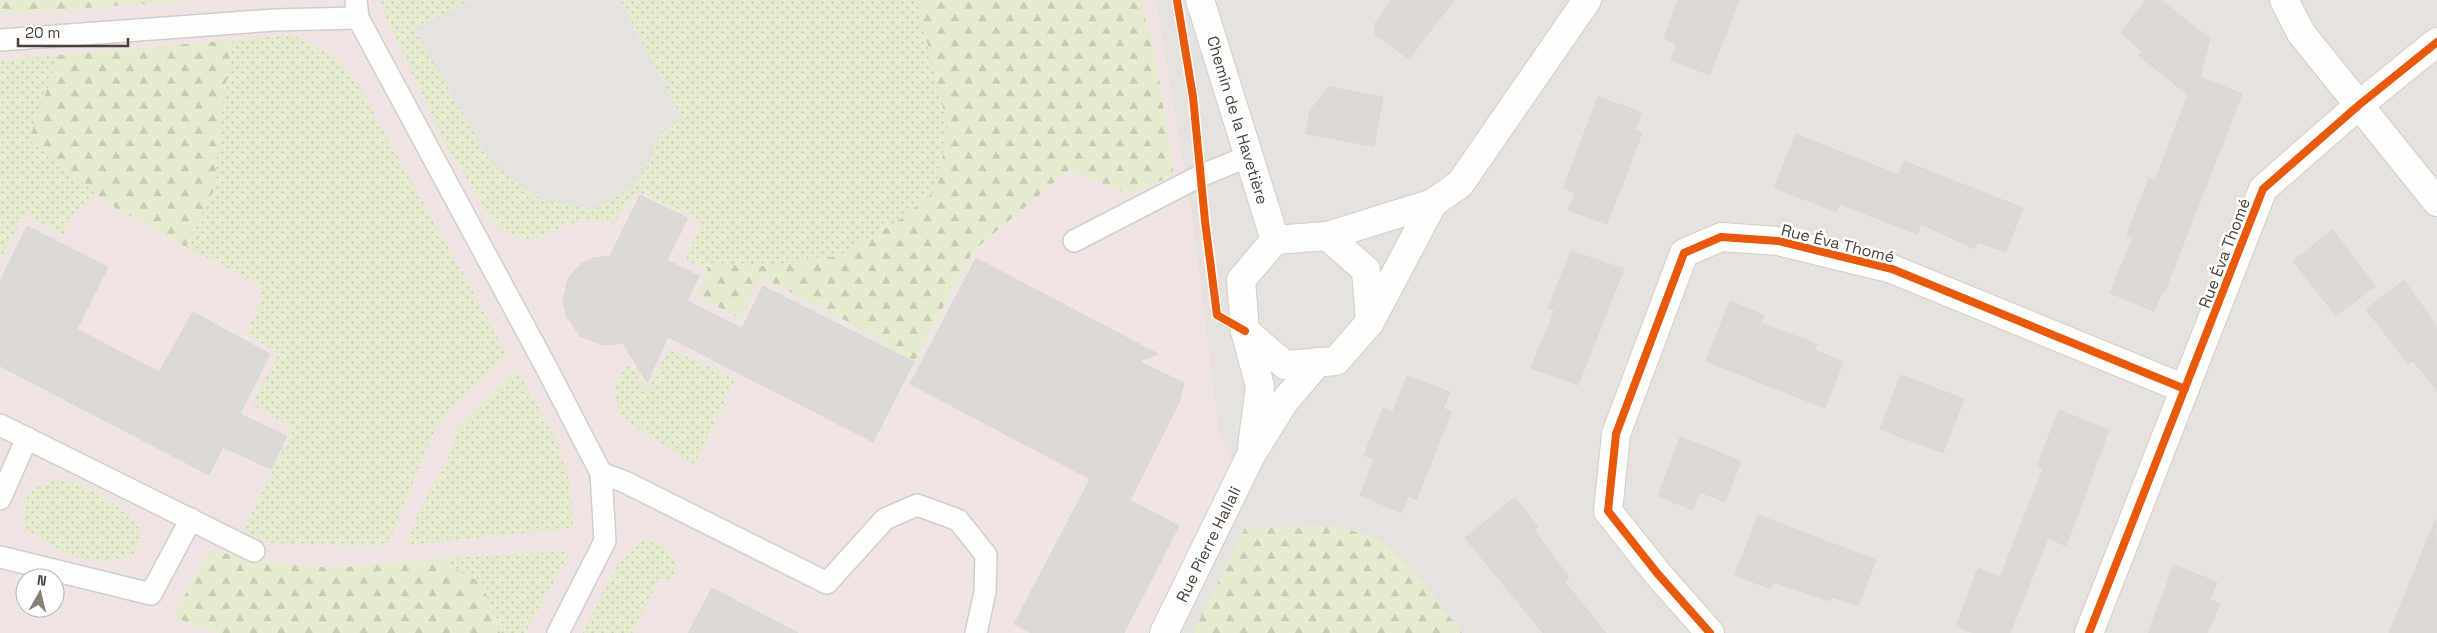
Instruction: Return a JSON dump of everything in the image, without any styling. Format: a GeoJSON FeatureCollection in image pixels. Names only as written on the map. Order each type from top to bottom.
{"type":"FeatureCollection","features":[{"type":"Feature","properties":{"kind":"street","name":"Chemin de la Havetière"},"geometry":{"type":"LineString","coordinates":[[1200,0],[1275,240]]}},
{"type":"Feature","properties":{"kind":"street"},"geometry":{"type":"LineString","coordinates":[[1433,203],[1370,322],[1336,361],[1285,365],[1245,331],[1241,280],[1275,240],[1327,236],[1433,203],[1460,184],[1587,0]]}},
{"type":"Feature","properties":{"kind":"street"},"geometry":{"type":"LineString","coordinates":[[2284,0],[2301,33],[2437,202]]}},
{"type":"Feature","properties":{"kind":"street","name":"Rue Éva Thomé"},"geometry":{"type":"LineString","coordinates":[[2089,633],[2263,189],[2359,105],[2437,42]]}},
{"type":"Feature","properties":{"kind":"street"},"geometry":{"type":"LineString","coordinates":[[1327,236],[1366,270],[1370,322]]}},
{"type":"Feature","properties":{"kind":"street","name":"Rue Éva Thomé"},"geometry":{"type":"LineString","coordinates":[[1710,633],[1657,573],[1608,511],[1616,434],[1684,253],[1721,237],[1778,241],[1892,269],[2185,389]]}},
{"type":"Feature","properties":{"kind":"street","name":"Rue Pierre Hallali"},"geometry":{"type":"LineString","coordinates":[[1245,331],[1260,386],[1251,455]]}},
{"type":"Feature","properties":{"kind":"street","name":"Rue Pierre Hallali"},"geometry":{"type":"LineString","coordinates":[[1164,633],[1251,455],[1284,402],[1318,362]]}},
{"type":"Feature","properties":{"kind":"lane"},"geometry":{"type":"LineString","coordinates":[[0,40],[274,20],[357,9],[601,473],[605,542],[558,633]]}},
{"type":"Feature","properties":{"kind":"lane"},"geometry":{"type":"LineString","coordinates":[[1074,241],[1200,176],[1249,156]]}},
{"type":"Feature","properties":{"kind":"lane"},"geometry":{"type":"LineString","coordinates":[[0,425],[254,550]]}},
{"type":"Feature","properties":{"kind":"lane"},"geometry":{"type":"LineString","coordinates":[[0,499],[27,438]]}},
{"type":"Feature","properties":{"kind":"lane"},"geometry":{"type":"LineString","coordinates":[[601,473],[625,482],[827,583],[885,519],[917,505],[958,520],[986,555],[985,592],[976,633]]}},
{"type":"Feature","properties":{"kind":"lane"},"geometry":{"type":"LineString","coordinates":[[0,557],[151,594],[191,519]]}},
{"type":"Feature","properties":{"kind":"shaded area"},"geometry":{"type":"Polygon","coordinates":[[[0,0],[2437,0],[2437,633],[0,633],[0,0]]]}},
{"type":"Feature","properties":{"kind":"shaded area"},"geometry":{"type":"Polygon","coordinates":[[[0,0],[1156,0],[1192,216],[1219,435],[1240,478],[1163,633],[0,633],[0,0]]]}},
{"type":"Feature","properties":{"kind":"shaded area"},"geometry":{"type":"Polygon","coordinates":[[[472,0],[620,0],[682,119],[658,136],[648,166],[631,188],[594,209],[541,200],[491,163],[414,29],[472,0]]]}},
{"type":"Feature","properties":{"kind":"green space"},"geometry":{"type":"Polygon","coordinates":[[[0,0],[199,0],[0,14],[0,0]]]}},
{"type":"Feature","properties":{"kind":"green space"},"geometry":{"type":"Polygon","coordinates":[[[381,0],[472,0],[415,29],[648,166],[658,136],[682,119],[620,0],[917,0],[948,129],[936,190],[902,218],[838,256],[755,267],[710,263],[707,271],[684,259],[703,221],[637,191],[614,222],[583,219],[528,241],[498,228],[447,147],[385,15],[381,0]]]}},
{"type":"Feature","properties":{"kind":"green space"},"geometry":{"type":"Polygon","coordinates":[[[917,0],[1140,0],[1155,53],[1174,175],[1129,194],[1069,170],[973,251],[904,381],[873,365],[885,341],[761,277],[740,318],[697,296],[710,263],[755,267],[838,256],[902,218],[936,190],[948,129],[917,0]]]}},
{"type":"Feature","properties":{"kind":"green space"},"geometry":{"type":"Polygon","coordinates":[[[293,35],[338,59],[357,83],[508,355],[457,403],[435,429],[387,546],[272,543],[243,530],[294,429],[252,404],[279,354],[246,334],[263,298],[259,284],[186,247],[214,189],[222,109],[233,40],[293,35]]]}},
{"type":"Feature","properties":{"kind":"green space"},"geometry":{"type":"Polygon","coordinates":[[[233,40],[222,109],[214,189],[186,247],[112,206],[29,140],[59,55],[233,40]]]}},
{"type":"Feature","properties":{"kind":"green space"},"geometry":{"type":"Polygon","coordinates":[[[59,55],[29,140],[99,195],[74,213],[63,236],[25,213],[0,260],[0,61],[59,55]]]}},
{"type":"Feature","properties":{"kind":"green space"},"geometry":{"type":"Polygon","coordinates":[[[669,348],[735,379],[695,465],[620,416],[618,408],[616,383],[623,371],[629,365],[648,390],[669,348]]]}},
{"type":"Feature","properties":{"kind":"green space"},"geometry":{"type":"Polygon","coordinates":[[[517,370],[556,439],[570,483],[573,528],[406,545],[421,507],[445,466],[458,428],[517,370]]]}},
{"type":"Feature","properties":{"kind":"green space"},"geometry":{"type":"Polygon","coordinates":[[[62,479],[106,498],[125,512],[141,530],[135,554],[109,562],[70,556],[27,530],[23,509],[29,495],[34,489],[42,485],[62,479]]]}},
{"type":"Feature","properties":{"kind":"green space"},"geometry":{"type":"Polygon","coordinates":[[[1336,526],[1377,538],[1412,568],[1462,633],[1193,633],[1245,528],[1336,526]]]}},
{"type":"Feature","properties":{"kind":"green space"},"geometry":{"type":"Polygon","coordinates":[[[645,540],[662,544],[675,556],[675,572],[670,582],[660,577],[632,633],[583,633],[617,568],[635,547],[645,540]]]}},
{"type":"Feature","properties":{"kind":"green space"},"geometry":{"type":"Polygon","coordinates":[[[209,550],[267,562],[332,568],[436,559],[482,583],[500,633],[218,633],[173,617],[209,550]]]}},
{"type":"Feature","properties":{"kind":"green space"},"geometry":{"type":"Polygon","coordinates":[[[571,551],[525,633],[500,633],[482,583],[436,559],[571,551]]]}},
{"type":"Feature","properties":{"kind":"building"},"geometry":{"type":"Polygon","coordinates":[[[1392,0],[1454,0],[1409,59],[1375,34],[1375,23],[1392,0]]]}},
{"type":"Feature","properties":{"kind":"building"},"geometry":{"type":"Polygon","coordinates":[[[1678,0],[1739,0],[1710,75],[1671,60],[1677,44],[1664,38],[1678,0]]]}},
{"type":"Feature","properties":{"kind":"building"},"geometry":{"type":"Polygon","coordinates":[[[2146,0],[2161,0],[2210,39],[2200,77],[2242,94],[2165,291],[2163,290],[2154,311],[2110,293],[2133,237],[2127,235],[2149,178],[2155,180],[2188,95],[2138,55],[2142,51],[2121,33],[2146,0]]]}},
{"type":"Feature","properties":{"kind":"building"},"geometry":{"type":"Polygon","coordinates":[[[1328,87],[1383,97],[1374,146],[1306,134],[1310,111],[1328,87]]]}},
{"type":"Feature","properties":{"kind":"building"},"geometry":{"type":"Polygon","coordinates":[[[1598,97],[1641,112],[1635,130],[1642,133],[1607,224],[1568,210],[1575,193],[1563,188],[1598,97]]]}},
{"type":"Feature","properties":{"kind":"building"},"geometry":{"type":"Polygon","coordinates":[[[1796,134],[1899,175],[1904,161],[2023,208],[2006,252],[1977,242],[1975,249],[1921,224],[1917,234],[1840,204],[1837,212],[1774,188],[1796,134]]]}},
{"type":"Feature","properties":{"kind":"building"},"geometry":{"type":"Polygon","coordinates":[[[640,195],[688,218],[667,260],[699,276],[687,301],[742,328],[763,286],[914,362],[873,442],[668,337],[647,383],[623,343],[603,345],[580,336],[567,317],[563,302],[568,278],[581,264],[593,258],[610,256],[640,195]]]}},
{"type":"Feature","properties":{"kind":"building"},"geometry":{"type":"Polygon","coordinates":[[[27,226],[108,267],[77,329],[159,372],[193,312],[270,354],[240,414],[287,436],[271,469],[223,447],[209,475],[0,366],[0,281],[27,226]]]}},
{"type":"Feature","properties":{"kind":"building"},"geometry":{"type":"Polygon","coordinates":[[[2333,230],[2375,286],[2336,316],[2293,261],[2333,230]]]}},
{"type":"Feature","properties":{"kind":"building"},"geometry":{"type":"Polygon","coordinates":[[[1571,251],[1624,269],[1578,385],[1531,368],[1555,310],[1548,308],[1571,251]]]}},
{"type":"Feature","properties":{"kind":"building"},"geometry":{"type":"Polygon","coordinates":[[[976,258],[1158,354],[1139,361],[1184,383],[1180,400],[1130,500],[1179,526],[1124,633],[1031,633],[1014,624],[1090,479],[910,384],[976,258]]]}},
{"type":"Feature","properties":{"kind":"building"},"geometry":{"type":"Polygon","coordinates":[[[2404,280],[2437,326],[2437,390],[2413,361],[2408,364],[2366,309],[2404,280]]]}},
{"type":"Feature","properties":{"kind":"building"},"geometry":{"type":"Polygon","coordinates":[[[1730,301],[1764,315],[1761,323],[1817,344],[1815,350],[1843,362],[1825,408],[1706,361],[1730,301]]]}},
{"type":"Feature","properties":{"kind":"building"},"geometry":{"type":"Polygon","coordinates":[[[1901,375],[1964,399],[1943,453],[1880,429],[1901,375]]]}},
{"type":"Feature","properties":{"kind":"building"},"geometry":{"type":"Polygon","coordinates":[[[1407,376],[1450,392],[1443,408],[1451,412],[1416,500],[1408,496],[1402,513],[1360,495],[1374,459],[1364,455],[1383,408],[1393,412],[1407,376]]]}},
{"type":"Feature","properties":{"kind":"building"},"geometry":{"type":"Polygon","coordinates":[[[2059,410],[2109,430],[2066,546],[2048,538],[2010,633],[1974,633],[1956,626],[1978,568],[2000,577],[2043,469],[2037,466],[2059,410]]]}},
{"type":"Feature","properties":{"kind":"building"},"geometry":{"type":"Polygon","coordinates":[[[1680,437],[1741,461],[1725,502],[1700,492],[1692,510],[1658,496],[1680,437]]]}},
{"type":"Feature","properties":{"kind":"building"},"geometry":{"type":"Polygon","coordinates":[[[1515,497],[1538,527],[1534,530],[1569,578],[1565,582],[1606,633],[1543,633],[1465,538],[1515,497]]]}},
{"type":"Feature","properties":{"kind":"building"},"geometry":{"type":"Polygon","coordinates":[[[1758,515],[1876,560],[1858,606],[1832,597],[1830,601],[1773,582],[1771,589],[1735,575],[1758,515]]]}},
{"type":"Feature","properties":{"kind":"building"},"geometry":{"type":"Polygon","coordinates":[[[2436,519],[2437,633],[2389,633],[2436,519]]]}},
{"type":"Feature","properties":{"kind":"building"},"geometry":{"type":"Polygon","coordinates":[[[2174,565],[2217,582],[2210,600],[2220,603],[2207,633],[2148,633],[2174,565]]]}},
{"type":"Feature","properties":{"kind":"building"},"geometry":{"type":"Polygon","coordinates":[[[712,588],[798,633],[688,633],[712,588]]]}},
{"type":"Feature","properties":{"kind":"cycle path"},"geometry":{"type":"LineString","coordinates":[[1177,0],[1193,97],[1205,221],[1217,315],[1245,331]]}},
{"type":"Feature","properties":{"kind":"cycle path"},"geometry":{"type":"LineString","coordinates":[[2089,633],[2263,189],[2359,105],[2437,42]]}},
{"type":"Feature","properties":{"kind":"cycle path"},"geometry":{"type":"LineString","coordinates":[[1710,633],[1657,573],[1608,511],[1616,434],[1684,253],[1721,237],[1778,241],[1892,269],[2185,389]]}}]}
